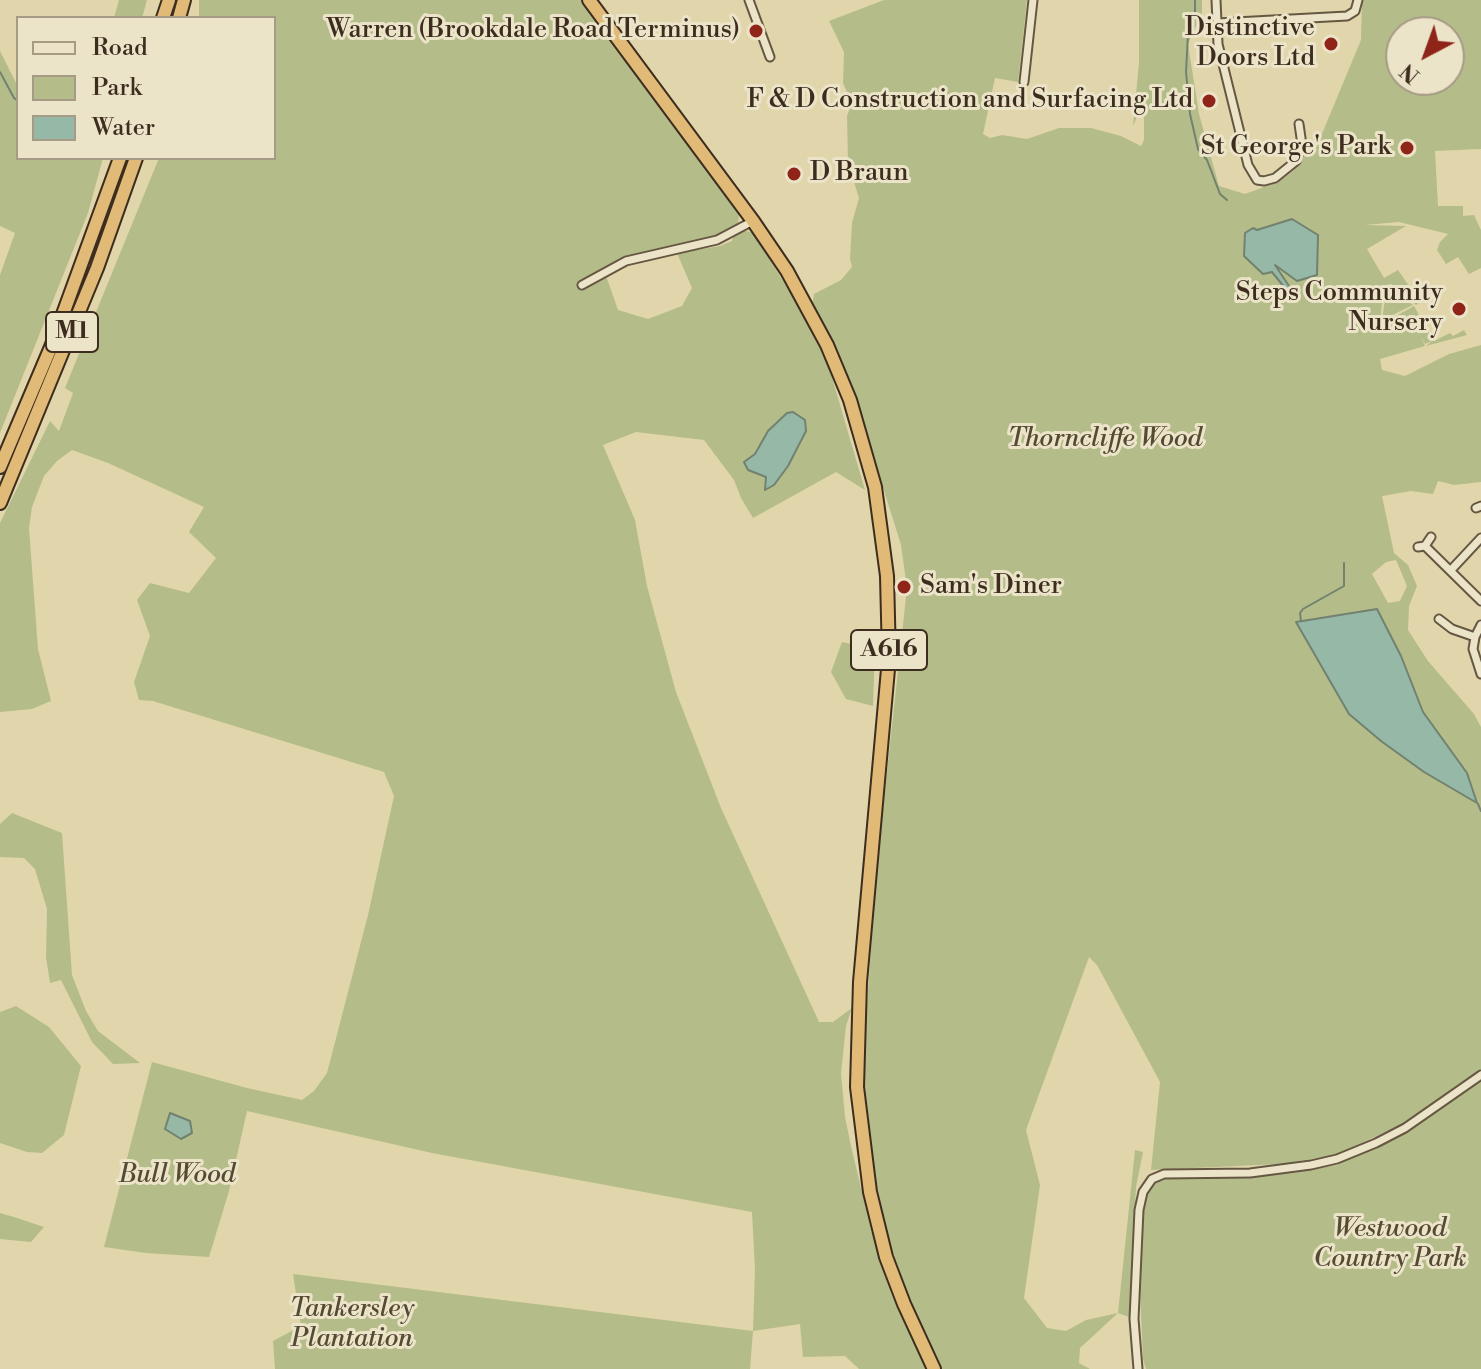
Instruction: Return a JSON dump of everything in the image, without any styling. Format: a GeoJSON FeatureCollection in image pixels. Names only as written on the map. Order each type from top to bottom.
{"type":"FeatureCollection","features":[{"type":"Feature","properties":{"kind":"highway","name":"A616"},"geometry":{"type":"LineString","coordinates":[[589,0],[787,271],[827,345],[850,400],[875,487],[887,576],[889,658],[860,982],[857,1087],[870,1192],[886,1257],[934,1369]]}},
{"type":"Feature","properties":{"kind":"highway","name":"M1"},"geometry":{"type":"LineString","coordinates":[[0,467],[70,297],[119,160]]}},
{"type":"Feature","properties":{"kind":"highway","name":"M1"},"geometry":{"type":"LineString","coordinates":[[0,503],[97,268],[135,160]]}},
{"type":"Feature","properties":{"kind":"street"},"geometry":{"type":"LineString","coordinates":[[749,0],[770,57]]}},
{"type":"Feature","properties":{"kind":"street"},"geometry":{"type":"LineString","coordinates":[[1024,82],[1033,0]]}},
{"type":"Feature","properties":{"kind":"street"},"geometry":{"type":"LineString","coordinates":[[1216,0],[1218,44],[1248,165],[1257,180],[1275,178],[1296,161],[1302,145],[1299,124]]}},
{"type":"Feature","properties":{"kind":"street"},"geometry":{"type":"LineString","coordinates":[[1217,23],[1347,16],[1355,11],[1358,0]]}},
{"type":"Feature","properties":{"kind":"street"},"geometry":{"type":"LineString","coordinates":[[582,285],[626,261],[717,240],[753,221]]}},
{"type":"Feature","properties":{"kind":"street"},"geometry":{"type":"LineString","coordinates":[[1431,537],[1422,547],[1480,599]]}},
{"type":"Feature","properties":{"kind":"street"},"geometry":{"type":"LineString","coordinates":[[1451,570],[1481,538]]}},
{"type":"Feature","properties":{"kind":"street"},"geometry":{"type":"LineString","coordinates":[[1439,619],[1450,633],[1475,637]]}},
{"type":"Feature","properties":{"kind":"street"},"geometry":{"type":"LineString","coordinates":[[1481,625],[1475,637],[1474,654],[1481,674]]}},
{"type":"Feature","properties":{"kind":"street"},"geometry":{"type":"LineString","coordinates":[[1138,1369],[1134,1319],[1139,1210],[1143,1192],[1151,1180],[1164,1174],[1250,1173],[1337,1159],[1405,1128],[1481,1075]]}},
{"type":"Feature","properties":{"kind":"green space"},"geometry":{"type":"Polygon","coordinates":[[[119,0],[147,0],[143,16],[115,16],[119,0]]]}},
{"type":"Feature","properties":{"kind":"green space","name":"Bull Wood"},"geometry":{"type":"Polygon","coordinates":[[[199,0],[581,0],[739,215],[738,224],[723,233],[695,244],[627,257],[604,270],[618,310],[648,319],[682,306],[692,288],[677,253],[720,246],[732,241],[734,235],[752,232],[792,295],[828,364],[865,490],[836,472],[753,518],[734,480],[704,440],[636,432],[603,445],[635,520],[647,586],[676,692],[721,808],[819,1022],[833,1022],[852,1008],[846,1026],[841,1073],[845,1117],[871,1230],[892,1293],[926,1369],[859,1369],[845,1356],[803,1357],[800,1324],[753,1331],[755,1269],[752,1212],[432,1153],[247,1111],[229,1191],[209,1257],[104,1247],[152,1062],[302,1100],[314,1091],[327,1073],[368,915],[394,796],[384,772],[153,701],[139,700],[134,682],[150,636],[137,600],[150,583],[189,593],[216,558],[189,532],[204,507],[72,450],[44,476],[32,507],[29,528],[38,649],[51,701],[32,709],[0,712],[0,523],[50,421],[59,431],[73,393],[65,388],[158,160],[276,160],[276,16],[199,16],[199,0]],[[806,431],[755,454],[745,463],[748,470],[766,477],[765,489],[774,485],[806,431]]]}},
{"type":"Feature","properties":{"kind":"green space","name":"Thorncliffe Wood"},"geometry":{"type":"Polygon","coordinates":[[[884,0],[1027,0],[1018,82],[995,78],[983,134],[990,138],[1002,135],[1027,139],[1059,128],[1091,128],[1121,136],[1141,146],[1144,140],[1144,101],[1133,126],[1139,63],[1139,0],[1202,0],[1202,13],[1188,44],[1199,114],[1219,186],[1245,194],[1280,181],[1293,171],[1308,151],[1314,153],[1361,40],[1362,0],[1481,0],[1481,149],[1435,151],[1438,206],[1463,206],[1463,216],[1474,215],[1481,230],[1481,268],[1469,274],[1458,257],[1446,264],[1437,250],[1448,234],[1399,222],[1365,225],[1406,226],[1367,249],[1384,278],[1398,270],[1420,302],[1416,305],[1391,284],[1387,285],[1383,289],[1380,325],[1414,306],[1434,341],[1464,330],[1467,335],[1426,346],[1432,341],[1425,344],[1421,337],[1425,346],[1380,359],[1382,370],[1405,376],[1449,354],[1481,345],[1481,482],[1454,485],[1438,481],[1433,494],[1411,491],[1382,496],[1394,553],[1408,565],[1417,586],[1409,606],[1408,630],[1428,661],[1474,714],[1481,727],[1481,1070],[1459,1088],[1402,1124],[1336,1155],[1281,1164],[1151,1170],[1160,1082],[1097,965],[1089,957],[1026,1130],[1040,1185],[1024,1298],[1047,1328],[1066,1331],[1086,1320],[1118,1313],[1080,1348],[1079,1363],[1090,1369],[940,1369],[904,1289],[885,1236],[871,1168],[861,1093],[876,873],[907,588],[901,545],[852,388],[812,306],[814,294],[841,280],[852,267],[852,223],[859,198],[848,163],[847,116],[852,103],[843,83],[844,52],[829,21],[884,0]],[[1292,220],[1257,230],[1253,228],[1245,233],[1273,265],[1297,280],[1292,220]],[[1396,560],[1386,562],[1372,574],[1388,603],[1400,601],[1407,586],[1396,560]],[[1377,609],[1381,741],[1424,772],[1476,802],[1467,773],[1423,712],[1401,656],[1377,609]]]}},
{"type":"Feature","properties":{"kind":"green space"},"geometry":{"type":"Polygon","coordinates":[[[0,51],[16,83],[16,160],[102,160],[88,213],[0,433],[0,275],[15,233],[0,226],[0,51]]]}},
{"type":"Feature","properties":{"kind":"green space"},"geometry":{"type":"Polygon","coordinates":[[[1387,286],[1413,305],[1382,320],[1387,286]]]}},
{"type":"Feature","properties":{"kind":"green space"},"geometry":{"type":"Polygon","coordinates":[[[842,642],[875,649],[873,706],[846,699],[831,672],[842,642]]]}},
{"type":"Feature","properties":{"kind":"green space"},"geometry":{"type":"Polygon","coordinates":[[[12,813],[62,833],[72,975],[86,1011],[98,1031],[140,1063],[113,1064],[92,1042],[61,980],[50,983],[46,957],[47,909],[35,869],[24,858],[0,857],[0,824],[12,813]]]}},
{"type":"Feature","properties":{"kind":"green space"},"geometry":{"type":"Polygon","coordinates":[[[16,1006],[49,1027],[81,1066],[64,1135],[42,1153],[27,1152],[0,1143],[0,1012],[16,1006]]]}},
{"type":"Feature","properties":{"kind":"green space","name":"Westwood Country Park"},"geometry":{"type":"Polygon","coordinates":[[[1481,1079],[1481,1369],[1146,1369],[1140,1292],[1142,1209],[1146,1191],[1158,1178],[1293,1173],[1337,1165],[1403,1134],[1481,1079]]]}},
{"type":"Feature","properties":{"kind":"green space"},"geometry":{"type":"Polygon","coordinates":[[[1135,1150],[1143,1152],[1136,1187],[1129,1317],[1118,1313],[1135,1150]]]}},
{"type":"Feature","properties":{"kind":"green space"},"geometry":{"type":"Polygon","coordinates":[[[0,1213],[44,1227],[31,1242],[0,1239],[0,1213]]]}},
{"type":"Feature","properties":{"kind":"green space","name":"Tankersley Plantation"},"geometry":{"type":"Polygon","coordinates":[[[293,1274],[753,1331],[750,1369],[275,1369],[273,1341],[301,1326],[293,1274]]]}},
{"type":"Feature","properties":{"kind":"water"},"geometry":{"type":"Polygon","coordinates":[[[1292,219],[1318,235],[1317,275],[1297,281],[1275,265],[1293,292],[1289,293],[1272,272],[1263,274],[1244,256],[1245,233],[1253,228],[1257,230],[1292,219]]]}},
{"type":"Feature","properties":{"kind":"water"},"geometry":{"type":"Polygon","coordinates":[[[793,412],[805,420],[806,431],[788,466],[774,485],[765,490],[766,477],[748,470],[744,462],[755,454],[768,431],[787,413],[793,412]]]}},
{"type":"Feature","properties":{"kind":"water"},"geometry":{"type":"Polygon","coordinates":[[[1377,609],[1401,656],[1423,712],[1467,773],[1477,803],[1424,772],[1349,714],[1296,622],[1377,609]]]}},
{"type":"Feature","properties":{"kind":"water"},"geometry":{"type":"Polygon","coordinates":[[[170,1113],[190,1121],[192,1133],[181,1139],[165,1129],[170,1113]]]}},
{"type":"Feature","properties":{"kind":"waterway"},"geometry":{"type":"LineString","coordinates":[[1195,0],[1195,14],[1188,34],[1186,72],[1190,114],[1198,149],[1207,160],[1220,194],[1227,200]]}},
{"type":"Feature","properties":{"kind":"waterway"},"geometry":{"type":"LineString","coordinates":[[0,72],[16,100]]}},
{"type":"Feature","properties":{"kind":"waterway"},"geometry":{"type":"LineString","coordinates":[[1301,621],[1303,609],[1344,586],[1344,563]]}},
{"type":"Feature","properties":{"kind":"waterway"},"geometry":{"type":"LineString","coordinates":[[1478,804],[1481,811]]}},
{"type":"Feature","properties":{"kind":"place","name":"Warren (Brookdale Road Terminus)"},"geometry":{"type":"Point","coordinates":[756,31]}},
{"type":"Feature","properties":{"kind":"place","name":"Distinctive Doors Ltd"},"geometry":{"type":"Point","coordinates":[1331,44]}},
{"type":"Feature","properties":{"kind":"place","name":"F & D Construction and Surfacing Ltd"},"geometry":{"type":"Point","coordinates":[1209,101]}},
{"type":"Feature","properties":{"kind":"place","name":"St George's Park"},"geometry":{"type":"Point","coordinates":[1407,148]}},
{"type":"Feature","properties":{"kind":"place","name":"D Braun"},"geometry":{"type":"Point","coordinates":[794,174]}},
{"type":"Feature","properties":{"kind":"place","name":"Steps Community Nursery"},"geometry":{"type":"Point","coordinates":[1459,309]}},
{"type":"Feature","properties":{"kind":"place","name":"Sam's Diner"},"geometry":{"type":"Point","coordinates":[904,587]}}]}
